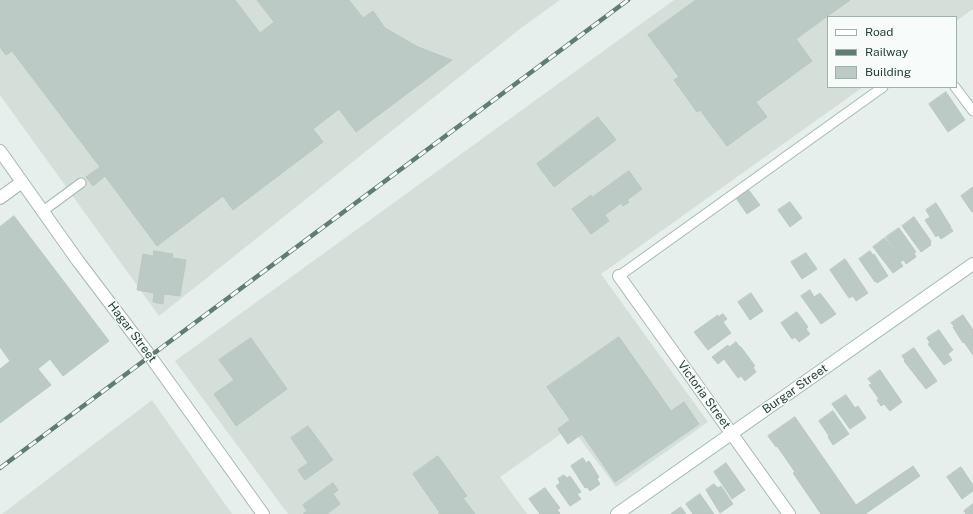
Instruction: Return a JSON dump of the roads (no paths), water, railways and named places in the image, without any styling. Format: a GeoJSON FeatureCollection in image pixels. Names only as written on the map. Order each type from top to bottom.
{"type":"FeatureCollection","features":[{"type":"Feature","properties":{"kind":"street","name":"Hagar Street"},"geometry":{"type":"LineString","coordinates":[[0,151],[78,261],[150,356],[263,514]]}},
{"type":"Feature","properties":{"kind":"street"},"geometry":{"type":"LineString","coordinates":[[0,198],[22,182]]}},
{"type":"Feature","properties":{"kind":"street","name":"Burgar Street"},"geometry":{"type":"LineString","coordinates":[[617,514],[973,264]]}},
{"type":"Feature","properties":{"kind":"street","name":"Victoria Street"},"geometry":{"type":"LineString","coordinates":[[619,276],[789,514]]}},
{"type":"Feature","properties":{"kind":"lane"},"geometry":{"type":"LineString","coordinates":[[619,276],[882,88]]}},
{"type":"Feature","properties":{"kind":"lane"},"geometry":{"type":"LineString","coordinates":[[956,88],[973,111]]}},
{"type":"Feature","properties":{"kind":"lane"},"geometry":{"type":"LineString","coordinates":[[43,211],[81,183]]}},
{"type":"Feature","properties":{"kind":"railway"},"geometry":{"type":"LineString","coordinates":[[0,468],[628,0]]}}]}
